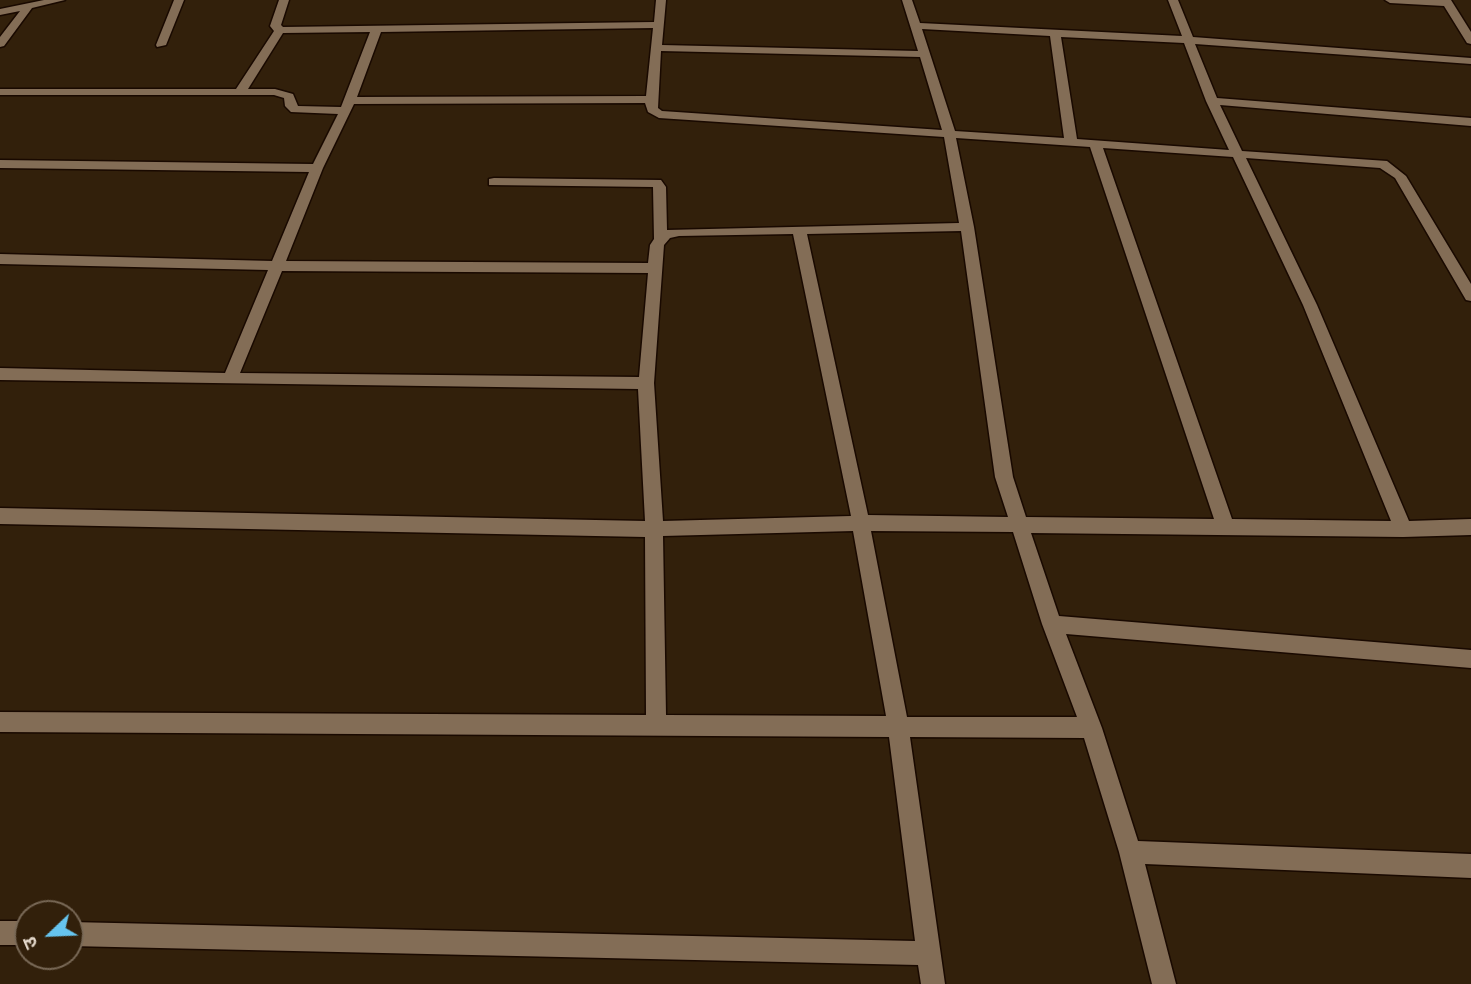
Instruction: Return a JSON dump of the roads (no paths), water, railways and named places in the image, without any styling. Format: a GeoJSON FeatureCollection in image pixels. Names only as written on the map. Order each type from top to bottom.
{"type":"FeatureCollection","features":[{"type":"Feature","properties":{"kind":"street"},"geometry":{"type":"LineString","coordinates":[[0,12],[60,0]]}},
{"type":"Feature","properties":{"kind":"street"},"geometry":{"type":"LineString","coordinates":[[161,46],[179,0]]}},
{"type":"Feature","properties":{"kind":"street"},"geometry":{"type":"LineString","coordinates":[[285,0],[275,26],[280,30],[658,25]]}},
{"type":"Feature","properties":{"kind":"street"},"geometry":{"type":"LineString","coordinates":[[661,0],[651,99],[652,109],[659,114],[1372,162],[1393,169],[1400,176],[1471,296]]}},
{"type":"Feature","properties":{"kind":"street"},"geometry":{"type":"LineString","coordinates":[[907,0],[949,132],[967,227],[1004,477],[1052,624],[1091,728],[1130,852],[1164,984]]}},
{"type":"Feature","properties":{"kind":"street"},"geometry":{"type":"LineString","coordinates":[[1173,0],[1212,101],[1310,305],[1403,529]]}},
{"type":"Feature","properties":{"kind":"street"},"geometry":{"type":"LineString","coordinates":[[1390,0],[1447,1],[1471,41]]}},
{"type":"Feature","properties":{"kind":"street"},"geometry":{"type":"LineString","coordinates":[[0,44],[29,6]]}},
{"type":"Feature","properties":{"kind":"street"},"geometry":{"type":"LineString","coordinates":[[916,26],[1188,40],[1471,61]]}},
{"type":"Feature","properties":{"kind":"street"},"geometry":{"type":"LineString","coordinates":[[230,379],[317,168],[347,106],[377,28]]}},
{"type":"Feature","properties":{"kind":"street"},"geometry":{"type":"LineString","coordinates":[[240,93],[280,30]]}},
{"type":"Feature","properties":{"kind":"street"},"geometry":{"type":"LineString","coordinates":[[1055,33],[1072,142]]}},
{"type":"Feature","properties":{"kind":"street"},"geometry":{"type":"LineString","coordinates":[[655,48],[925,54]]}},
{"type":"Feature","properties":{"kind":"street"},"geometry":{"type":"LineString","coordinates":[[0,92],[285,94],[295,109],[651,99]]}},
{"type":"Feature","properties":{"kind":"street"},"geometry":{"type":"LineString","coordinates":[[1212,101],[1471,122]]}},
{"type":"Feature","properties":{"kind":"street"},"geometry":{"type":"LineString","coordinates":[[1095,143],[1226,527]]}},
{"type":"Feature","properties":{"kind":"street"},"geometry":{"type":"LineString","coordinates":[[0,164],[317,168]]}},
{"type":"Feature","properties":{"kind":"street"},"geometry":{"type":"LineString","coordinates":[[494,182],[656,183],[660,187],[660,239],[655,268],[646,383],[654,529],[656,724]]}},
{"type":"Feature","properties":{"kind":"street"},"geometry":{"type":"LineString","coordinates":[[660,239],[665,234],[679,232],[967,227]]}},
{"type":"Feature","properties":{"kind":"street"},"geometry":{"type":"LineString","coordinates":[[799,230],[861,523],[898,726],[933,984]]}},
{"type":"Feature","properties":{"kind":"street"},"geometry":{"type":"LineString","coordinates":[[0,260],[278,266],[655,268]]}},
{"type":"Feature","properties":{"kind":"street"},"geometry":{"type":"LineString","coordinates":[[1456,268],[1471,270]]}},
{"type":"Feature","properties":{"kind":"street"},"geometry":{"type":"LineString","coordinates":[[0,373],[230,379],[646,383]]}},
{"type":"Feature","properties":{"kind":"street"},"geometry":{"type":"LineString","coordinates":[[0,516],[654,529],[861,523],[1403,529],[1471,527]]}},
{"type":"Feature","properties":{"kind":"street"},"geometry":{"type":"LineString","coordinates":[[1052,624],[1471,659]]}},
{"type":"Feature","properties":{"kind":"street"},"geometry":{"type":"LineString","coordinates":[[0,722],[1091,728]]}},
{"type":"Feature","properties":{"kind":"street"},"geometry":{"type":"LineString","coordinates":[[1130,852],[1471,866]]}},
{"type":"Feature","properties":{"kind":"street"},"geometry":{"type":"LineString","coordinates":[[84,934],[928,953]]}}]}
